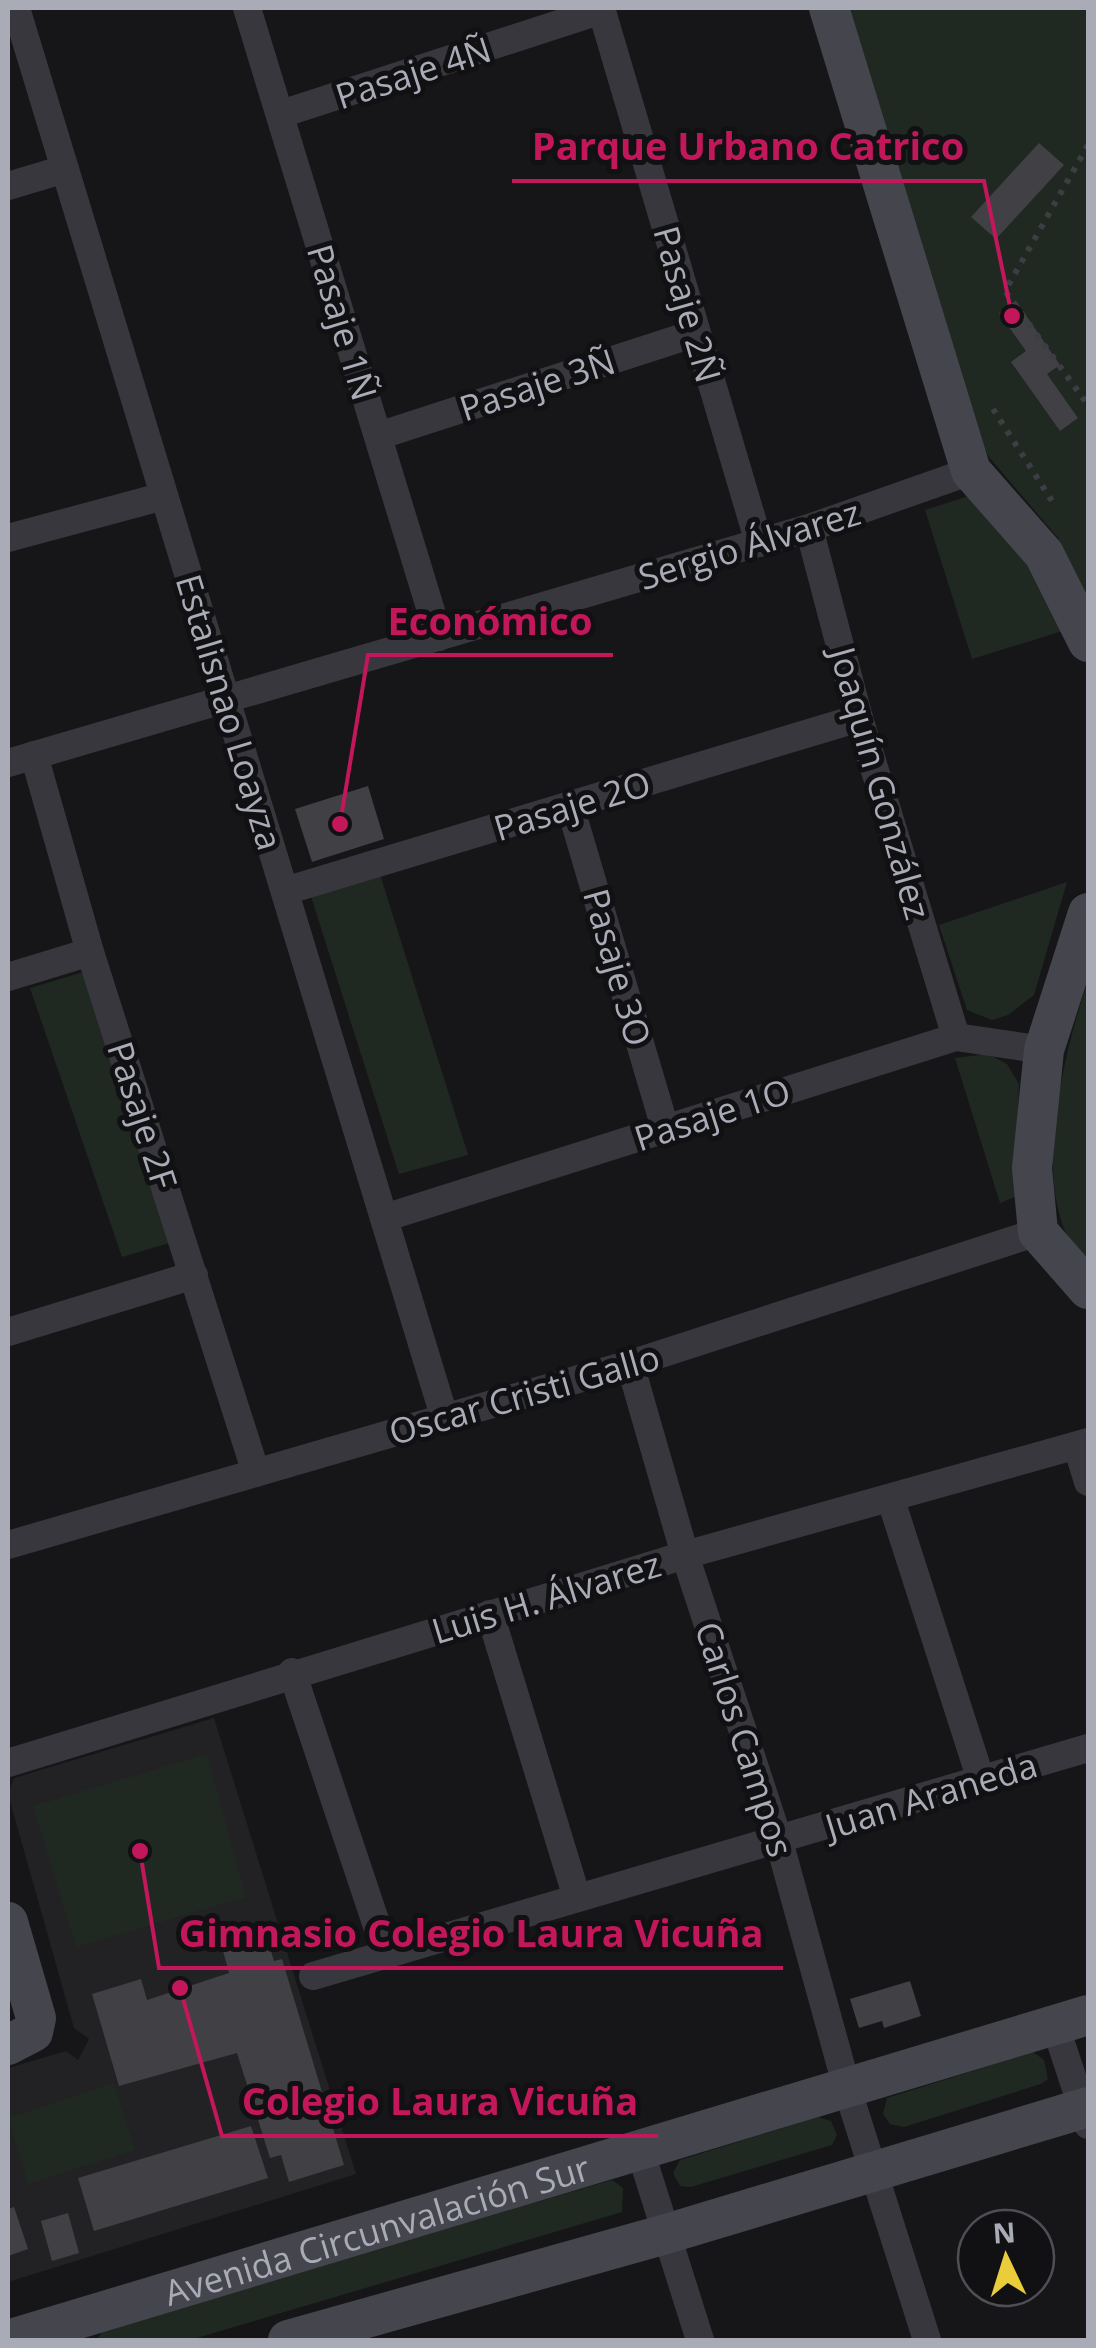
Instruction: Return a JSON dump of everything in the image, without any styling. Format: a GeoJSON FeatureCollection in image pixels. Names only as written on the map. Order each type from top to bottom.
{"type":"FeatureCollection","features":[{"type":"Feature","properties":{"kind":"main road"},"geometry":{"type":"LineString","coordinates":[[829,8],[971,471],[1044,554],[1088,642]]}},
{"type":"Feature","properties":{"kind":"main road"},"geometry":{"type":"LineString","coordinates":[[1088,913],[1044,1050],[1032,1168],[1038,1232],[1088,1289]]}},
{"type":"Feature","properties":{"kind":"main road"},"geometry":{"type":"LineString","coordinates":[[8,1922],[36,2025],[28,2038],[8,2045]]}},
{"type":"Feature","properties":{"kind":"main road","name":"Avenida Circunvalación Sur"},"geometry":{"type":"LineString","coordinates":[[8,2340],[1072,2020]]}},
{"type":"Feature","properties":{"kind":"main road"},"geometry":{"type":"LineString","coordinates":[[288,2340],[1087,2114]]}},
{"type":"Feature","properties":{"kind":"street","name":"Estalisnao Loayza"},"geometry":{"type":"LineString","coordinates":[[16,8],[444,1416]]}},
{"type":"Feature","properties":{"kind":"street","name":"Pasaje 1Ñ"},"geometry":{"type":"LineString","coordinates":[[246,8],[438,637]]}},
{"type":"Feature","properties":{"kind":"street","name":"Pasaje 4Ñ"},"geometry":{"type":"LineString","coordinates":[[281,114],[601,9]]}},
{"type":"Feature","properties":{"kind":"street","name":"Pasaje 2Ñ"},"geometry":{"type":"LineString","coordinates":[[601,9],[758,543]]}},
{"type":"Feature","properties":{"kind":"street"},"geometry":{"type":"LineString","coordinates":[[8,186],[65,169]]}},
{"type":"Feature","properties":{"kind":"street","name":"Pasaje 3Ñ"},"geometry":{"type":"LineString","coordinates":[[378,436],[696,333]]}},
{"type":"Feature","properties":{"kind":"street","name":"Sergio Álvarez"},"geometry":{"type":"LineString","coordinates":[[21,759],[809,528],[971,471]]}},
{"type":"Feature","properties":{"kind":"street"},"geometry":{"type":"LineString","coordinates":[[8,538],[164,496]]}},
{"type":"Feature","properties":{"kind":"street","name":"Joaquín González"},"geometry":{"type":"LineString","coordinates":[[809,528],[859,718],[956,1037]]}},
{"type":"Feature","properties":{"kind":"street","name":"Pasaje 2O"},"geometry":{"type":"LineString","coordinates":[[285,891],[859,718]]}},
{"type":"Feature","properties":{"kind":"street","name":"Pasaje 2F"},"geometry":{"type":"LineString","coordinates":[[21,759],[90,952],[256,1474]]}},
{"type":"Feature","properties":{"kind":"street","name":"Pasaje 3O"},"geometry":{"type":"LineString","coordinates":[[570,806],[666,1128]]}},
{"type":"Feature","properties":{"kind":"street"},"geometry":{"type":"LineString","coordinates":[[8,977],[90,952]]}},
{"type":"Feature","properties":{"kind":"street","name":"Pasaje 1O"},"geometry":{"type":"LineString","coordinates":[[384,1218],[956,1037],[1044,1050]]}},
{"type":"Feature","properties":{"kind":"street","name":"Oscar Cristi Gallo"},"geometry":{"type":"LineString","coordinates":[[8,1545],[630,1364],[1038,1232]]}},
{"type":"Feature","properties":{"kind":"street"},"geometry":{"type":"LineString","coordinates":[[8,1332],[194,1276]]}},
{"type":"Feature","properties":{"kind":"street","name":"Carlos Campos"},"geometry":{"type":"LineString","coordinates":[[630,1364],[684,1555],[779,1842],[847,2088],[927,2340]]}},
{"type":"Feature","properties":{"kind":"street"},"geometry":{"type":"LineString","coordinates":[[1083,1444],[1088,1482]]}},
{"type":"Feature","properties":{"kind":"street","name":"Luis H. Álvarez"},"geometry":{"type":"LineString","coordinates":[[8,1764],[292,1672],[684,1555],[1083,1444]]}},
{"type":"Feature","properties":{"kind":"street"},"geometry":{"type":"LineString","coordinates":[[891,1500],[981,1780]]}},
{"type":"Feature","properties":{"kind":"street"},"geometry":{"type":"LineString","coordinates":[[490,1614],[577,1898]]}},
{"type":"Feature","properties":{"kind":"street"},"geometry":{"type":"LineString","coordinates":[[292,1672],[386,1954]]}},
{"type":"Feature","properties":{"kind":"street","name":"Juan Araneda"},"geometry":{"type":"LineString","coordinates":[[313,1976],[1088,1748]]}},
{"type":"Feature","properties":{"kind":"street"},"geometry":{"type":"LineString","coordinates":[[1072,2020],[1087,2114]]}},
{"type":"Feature","properties":{"kind":"street"},"geometry":{"type":"LineString","coordinates":[[640,2150],[700,2340]]}},
{"type":"Feature","properties":{"kind":"path"},"geometry":{"type":"LineString","coordinates":[[1088,145],[1005,291],[1088,405]]}},
{"type":"Feature","properties":{"kind":"shaded area"},"geometry":{"type":"Polygon","coordinates":[[[844,8],[1088,8],[1088,616],[1058,538],[989,457],[965,415],[844,8]]]}},
{"type":"Feature","properties":{"kind":"shaded area"},"geometry":{"type":"Polygon","coordinates":[[[972,495],[988,505],[1069,629],[972,659],[925,510],[972,495]]]}},
{"type":"Feature","properties":{"kind":"shaded area"},"geometry":{"type":"Polygon","coordinates":[[[378,868],[468,1155],[399,1174],[309,890],[378,868]]]}},
{"type":"Feature","properties":{"kind":"shaded area"},"geometry":{"type":"Polygon","coordinates":[[[1067,882],[1034,995],[1008,1015],[992,1020],[967,1010],[939,925],[1067,882]]]}},
{"type":"Feature","properties":{"kind":"shaded area"},"geometry":{"type":"Polygon","coordinates":[[[87,971],[176,1241],[122,1257],[30,988],[87,971]]]}},
{"type":"Feature","properties":{"kind":"shaded area"},"geometry":{"type":"Polygon","coordinates":[[[1088,980],[1088,1265],[1068,1238],[1057,1205],[1053,1168],[1060,1087],[1088,980]]]}},
{"type":"Feature","properties":{"kind":"shaded area"},"geometry":{"type":"Polygon","coordinates":[[[988,1054],[1007,1064],[1019,1084],[1015,1197],[1000,1203],[955,1058],[988,1054]]]}},
{"type":"Feature","properties":{"kind":"shaded area"},"geometry":{"type":"Polygon","coordinates":[[[214,1718],[356,2174],[8,2282],[8,2068],[66,2051],[78,2060],[89,2039],[74,2028],[8,1794],[14,1778],[214,1718]]]}},
{"type":"Feature","properties":{"kind":"shaded area"},"geometry":{"type":"Polygon","coordinates":[[[207,1754],[246,1897],[76,1947],[33,1806],[207,1754]]]}},
{"type":"Feature","properties":{"kind":"shaded area"},"geometry":{"type":"Polygon","coordinates":[[[1033,2052],[1044,2060],[1048,2079],[1041,2084],[904,2127],[890,2124],[883,2114],[887,2098],[1033,2052]]]}},
{"type":"Feature","properties":{"kind":"shaded area"},"geometry":{"type":"Polygon","coordinates":[[[114,2083],[135,2150],[28,2184],[8,2118],[114,2083]]]}},
{"type":"Feature","properties":{"kind":"shaded area"},"geometry":{"type":"Polygon","coordinates":[[[818,2117],[831,2121],[837,2135],[832,2145],[691,2187],[680,2186],[673,2173],[680,2160],[818,2117]]]}},
{"type":"Feature","properties":{"kind":"shaded area"},"geometry":{"type":"Polygon","coordinates":[[[612,2180],[623,2188],[622,2212],[190,2340],[97,2340],[104,2329],[612,2180]]]}},
{"type":"Feature","properties":{"kind":"building"},"geometry":{"type":"Polygon","coordinates":[[[1039,143],[1064,165],[996,239],[971,217],[1039,143]]]}},
{"type":"Feature","properties":{"kind":"building"},"geometry":{"type":"Polygon","coordinates":[[[1016,301],[1060,365],[1047,374],[1078,418],[1060,431],[1011,362],[1026,351],[999,313],[1016,301]]]}},
{"type":"Feature","properties":{"kind":"building"},"geometry":{"type":"Polygon","coordinates":[[[368,786],[384,839],[312,862],[295,809],[368,786]]]}},
{"type":"Feature","properties":{"kind":"building"},"geometry":{"type":"Polygon","coordinates":[[[266,1934],[274,1961],[282,1959],[344,2165],[289,2182],[281,2155],[270,2158],[237,2053],[119,2086],[92,1994],[141,1979],[147,2000],[229,1973],[222,1947],[266,1934]]]}},
{"type":"Feature","properties":{"kind":"building"},"geometry":{"type":"Polygon","coordinates":[[[910,1981],[921,2016],[884,2028],[882,2021],[859,2028],[850,1999],[910,1981]]]}},
{"type":"Feature","properties":{"kind":"building"},"geometry":{"type":"Polygon","coordinates":[[[251,2126],[268,2178],[94,2231],[78,2178],[251,2126]]]}},
{"type":"Feature","properties":{"kind":"building"},"geometry":{"type":"Polygon","coordinates":[[[14,2207],[28,2249],[8,2256],[8,2209],[14,2207]]]}},
{"type":"Feature","properties":{"kind":"building"},"geometry":{"type":"Polygon","coordinates":[[[68,2213],[79,2253],[52,2261],[41,2221],[68,2213]]]}},
{"type":"Feature","properties":{"kind":"place","name":"Parque Urbano Catrico"},"geometry":{"type":"Point","coordinates":[1012,316]}},
{"type":"Feature","properties":{"kind":"place","name":"Económico"},"geometry":{"type":"Point","coordinates":[340,824]}},
{"type":"Feature","properties":{"kind":"place","name":"Gimnasio Colegio Laura Vicuña"},"geometry":{"type":"Point","coordinates":[140,1851]}},
{"type":"Feature","properties":{"kind":"place","name":"Colegio Laura Vicuña"},"geometry":{"type":"Point","coordinates":[180,1988]}}]}
